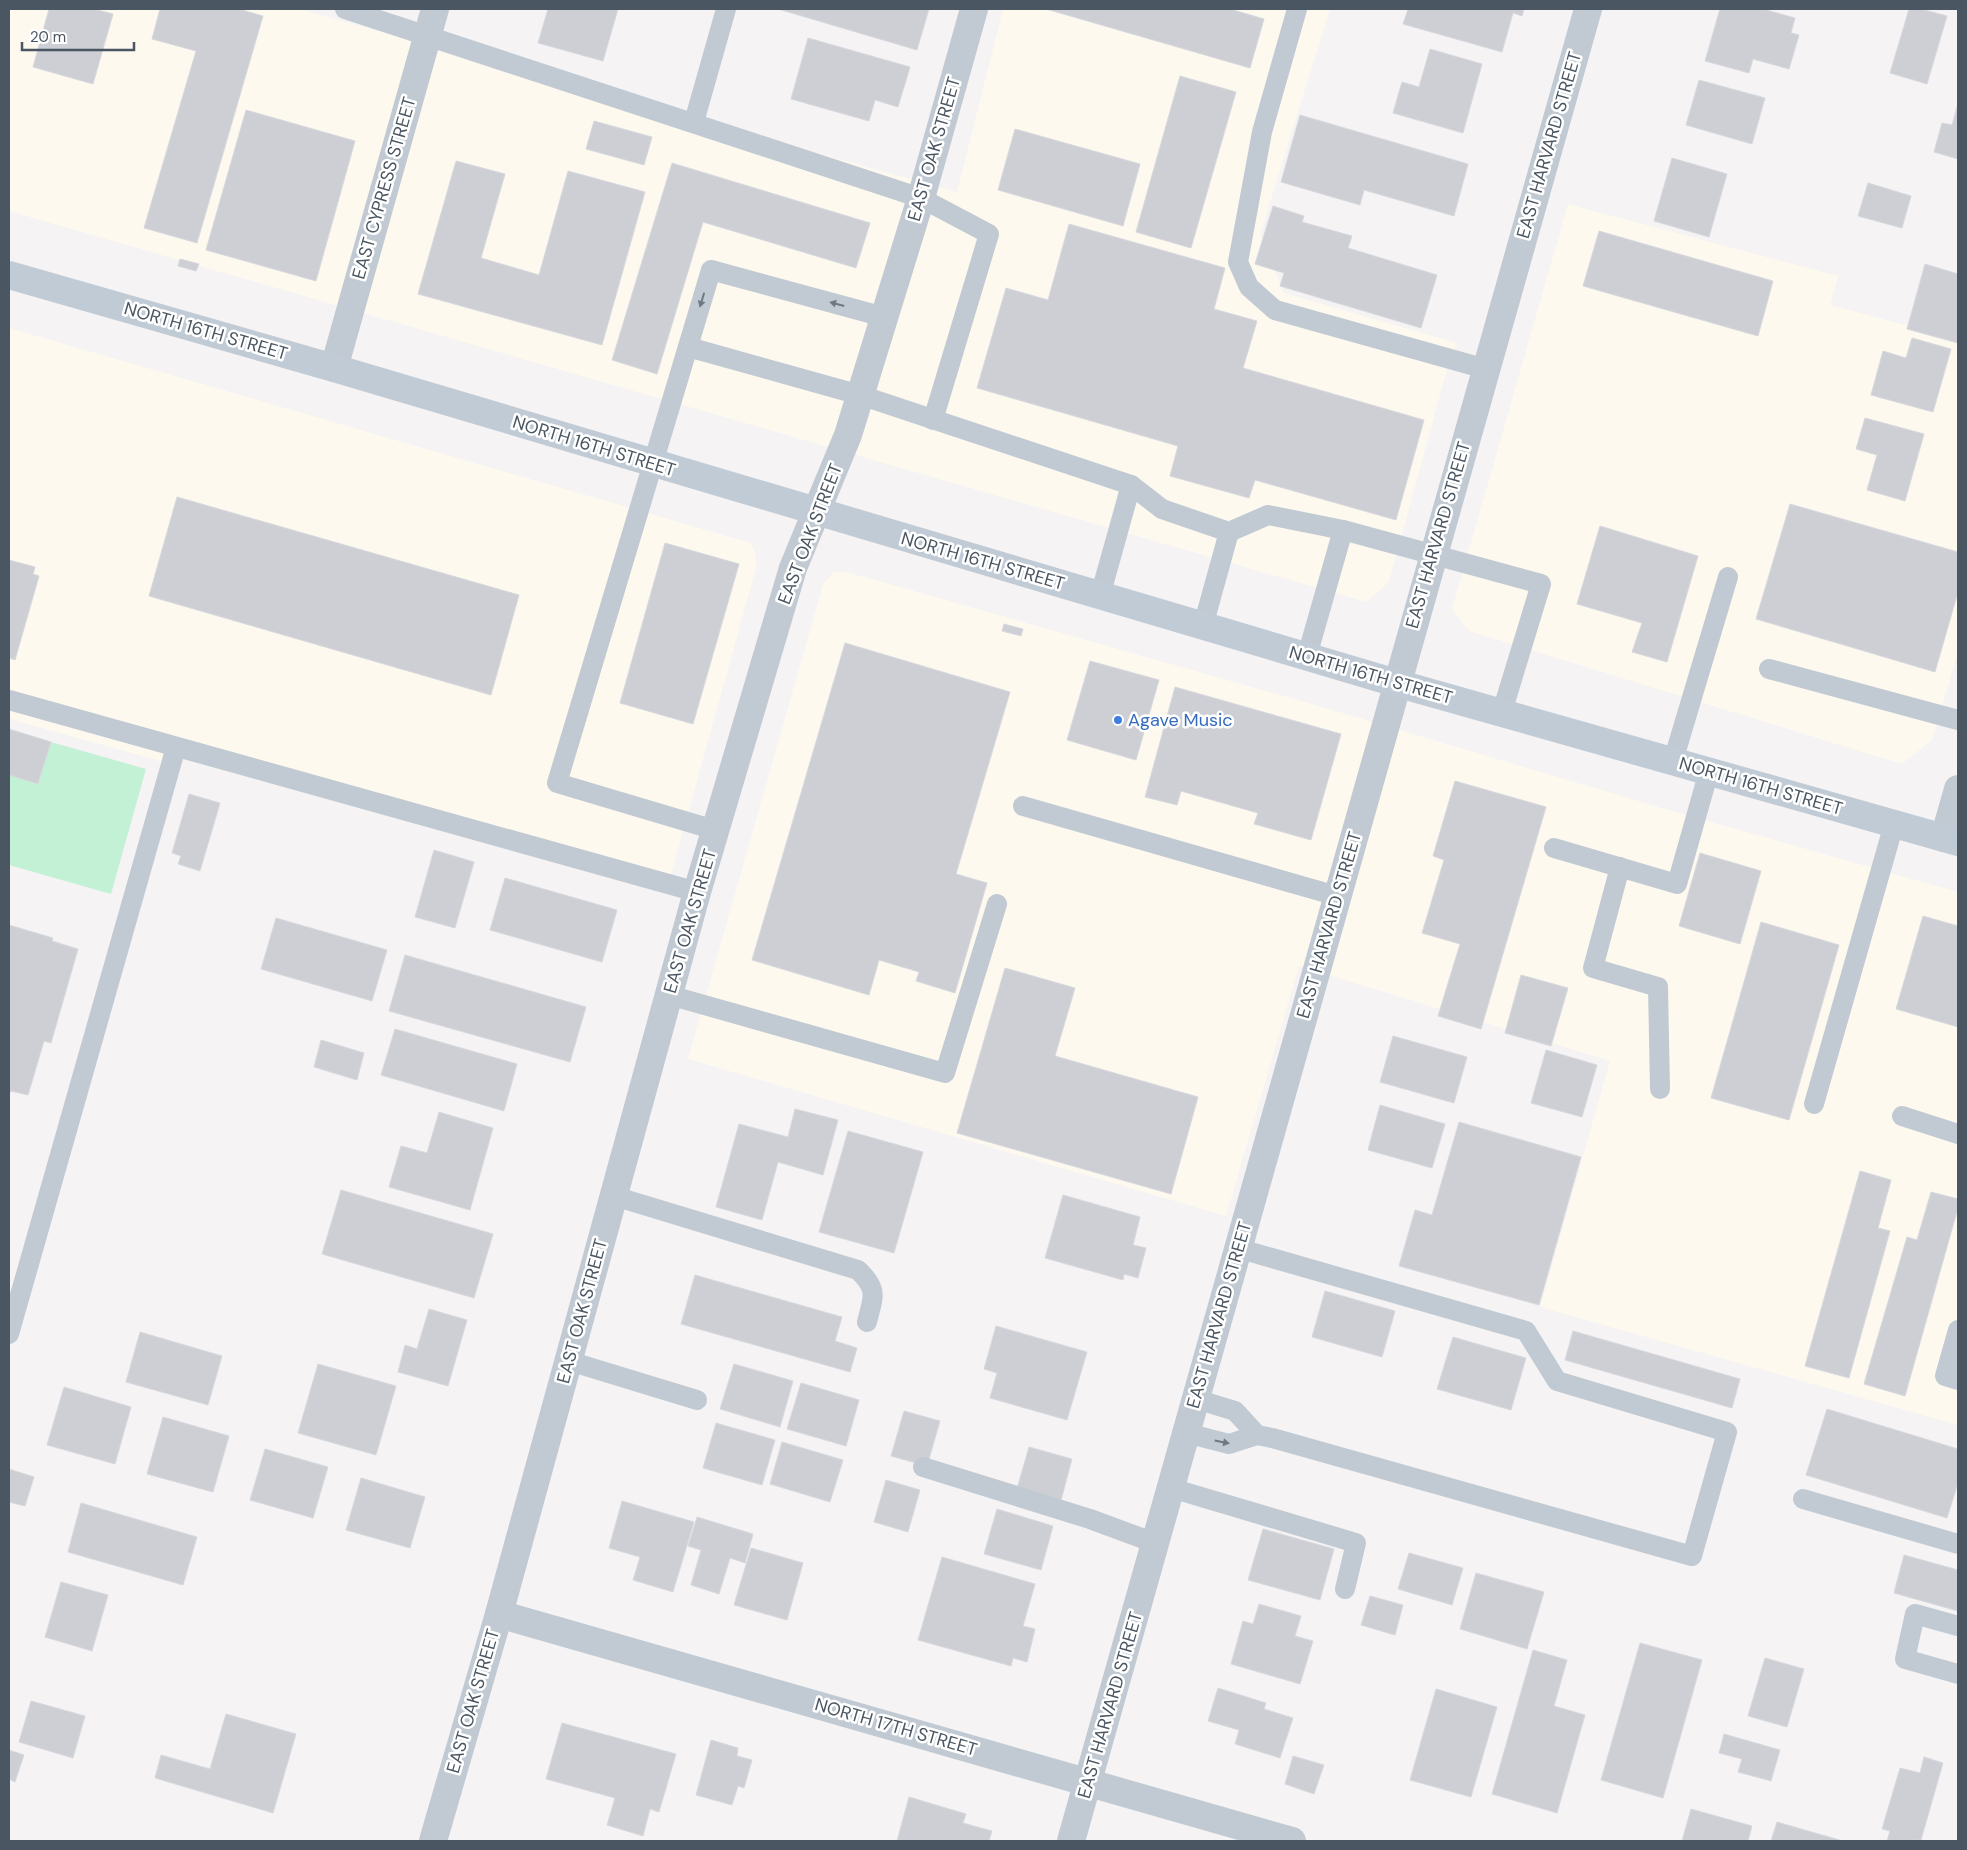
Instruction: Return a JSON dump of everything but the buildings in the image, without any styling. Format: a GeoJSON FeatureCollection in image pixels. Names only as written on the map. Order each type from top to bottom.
{"type":"FeatureCollection","features":[{"type":"Feature","properties":{"kind":"main road","name":"NORTH 16TH STREET"},"geometry":{"type":"LineString","coordinates":[[9,275],[334,368],[1396,683],[1951,840]]}},
{"type":"Feature","properties":{"kind":"street","name":"EAST CYPRESS STREET"},"geometry":{"type":"LineString","coordinates":[[334,368],[435,9]]}},
{"type":"Feature","properties":{"kind":"street","name":"EAST OAK STREET"},"geometry":{"type":"LineString","coordinates":[[433,1841],[499,1614],[697,892],[793,568],[842,452],[860,395],[921,198],[974,9]]}},
{"type":"Feature","properties":{"kind":"street","name":"EAST HARVARD STREET"},"geometry":{"type":"LineString","coordinates":[[1071,1841],[1396,683],[1588,9]]}},
{"type":"Feature","properties":{"kind":"street"},"geometry":{"type":"LineString","coordinates":[[1951,840],[1958,789]]}},
{"type":"Feature","properties":{"kind":"street","name":"NORTH 17TH STREET"},"geometry":{"type":"LineString","coordinates":[[499,1614],[1292,1841]]}},
{"type":"Feature","properties":{"kind":"lane"},"geometry":{"type":"LineString","coordinates":[[345,9],[921,198],[989,234],[933,420]]}},
{"type":"Feature","properties":{"kind":"lane"},"geometry":{"type":"LineString","coordinates":[[694,122],[726,9]]}},
{"type":"Feature","properties":{"kind":"lane"},"geometry":{"type":"LineString","coordinates":[[1297,9],[1262,132],[1238,262],[1249,288],[1274,310],[1486,368]]}},
{"type":"Feature","properties":{"kind":"lane"},"geometry":{"type":"LineString","coordinates":[[716,830],[557,783],[711,270],[884,317]]}},
{"type":"Feature","properties":{"kind":"lane"},"geometry":{"type":"LineString","coordinates":[[688,347],[860,395],[1131,485],[1162,509],[1229,532],[1268,515],[1343,530],[1541,584],[1502,712]]}},
{"type":"Feature","properties":{"kind":"lane"},"geometry":{"type":"LineString","coordinates":[[1100,596],[1131,485]]}},
{"type":"Feature","properties":{"kind":"lane"},"geometry":{"type":"LineString","coordinates":[[1307,656],[1343,530]]}},
{"type":"Feature","properties":{"kind":"lane"},"geometry":{"type":"LineString","coordinates":[[1203,626],[1229,532]]}},
{"type":"Feature","properties":{"kind":"lane"},"geometry":{"type":"LineString","coordinates":[[1673,761],[1728,577]]}},
{"type":"Feature","properties":{"kind":"lane"},"geometry":{"type":"LineString","coordinates":[[1769,669],[1958,720]]}},
{"type":"Feature","properties":{"kind":"lane"},"geometry":{"type":"LineString","coordinates":[[9,700],[697,892]]}},
{"type":"Feature","properties":{"kind":"lane"},"geometry":{"type":"LineString","coordinates":[[9,1334],[176,746]]}},
{"type":"Feature","properties":{"kind":"lane"},"geometry":{"type":"LineString","coordinates":[[1554,848],[1677,884],[1709,771]]}},
{"type":"Feature","properties":{"kind":"lane"},"geometry":{"type":"LineString","coordinates":[[1022,806],[1337,896]]}},
{"type":"Feature","properties":{"kind":"lane"},"geometry":{"type":"LineString","coordinates":[[1814,1104],[1894,824]]}},
{"type":"Feature","properties":{"kind":"lane"},"geometry":{"type":"LineString","coordinates":[[1620,867],[1593,968],[1658,987],[1660,1089]]}},
{"type":"Feature","properties":{"kind":"lane"},"geometry":{"type":"LineString","coordinates":[[669,994],[945,1072],[997,904]]}},
{"type":"Feature","properties":{"kind":"lane"},"geometry":{"type":"LineString","coordinates":[[1902,1116],[1958,1134]]}},
{"type":"Feature","properties":{"kind":"lane"},"geometry":{"type":"LineString","coordinates":[[614,1196],[858,1270],[870,1281],[874,1292],[867,1322]]}},
{"type":"Feature","properties":{"kind":"lane"},"geometry":{"type":"LineString","coordinates":[[1196,1399],[1235,1411],[1257,1435],[1692,1556],[1727,1432],[1557,1381],[1526,1330],[1237,1248]]}},
{"type":"Feature","properties":{"kind":"lane"},"geometry":{"type":"LineString","coordinates":[[1958,1330],[1945,1376],[1958,1380]]}},
{"type":"Feature","properties":{"kind":"lane"},"geometry":{"type":"LineString","coordinates":[[568,1361],[697,1400]]}},
{"type":"Feature","properties":{"kind":"lane"},"geometry":{"type":"LineString","coordinates":[[1186,1433],[1229,1444],[1257,1435]]}},
{"type":"Feature","properties":{"kind":"lane"},"geometry":{"type":"LineString","coordinates":[[923,1467],[1090,1519],[1155,1543]]}},
{"type":"Feature","properties":{"kind":"lane"},"geometry":{"type":"LineString","coordinates":[[1170,1488],[1356,1543],[1345,1588]]}},
{"type":"Feature","properties":{"kind":"lane"},"geometry":{"type":"LineString","coordinates":[[1803,1499],[1958,1544]]}},
{"type":"Feature","properties":{"kind":"lane"},"geometry":{"type":"LineString","coordinates":[[1958,1626],[1915,1614],[1904,1659],[1958,1674]]}},
{"type":"Feature","properties":{"kind":"shaded area"},"geometry":{"type":"Polygon","coordinates":[[[9,9],[299,9],[957,192],[1003,9],[1330,9],[1260,235],[1284,293],[1457,343],[1445,377],[1389,582],[1366,602],[9,211],[9,9]]]}},
{"type":"Feature","properties":{"kind":"shaded area"},"geometry":{"type":"Polygon","coordinates":[[[1568,204],[1838,276],[1830,305],[1958,339],[1958,652],[1932,740],[1902,764],[1469,631],[1452,609],[1568,204]]]}},
{"type":"Feature","properties":{"kind":"shaded area"},"geometry":{"type":"Polygon","coordinates":[[[9,328],[751,543],[756,556],[756,568],[669,882],[166,736],[164,762],[9,719],[9,328]]]}},
{"type":"Feature","properties":{"kind":"shaded area"},"geometry":{"type":"Polygon","coordinates":[[[834,572],[847,572],[1319,706],[1662,808],[1958,892],[1958,1425],[1540,1307],[1610,1061],[1299,966],[1226,1216],[688,1059],[823,584],[834,572]]]}},
{"type":"Feature","properties":{"kind":"green space"},"geometry":{"type":"Polygon","coordinates":[[[51,742],[146,769],[111,894],[9,865],[9,775],[38,784],[51,742]]]}},
{"type":"Feature","properties":{"kind":"place","name":"Agave Music"},"geometry":{"type":"Point","coordinates":[1118,720]}}]}
